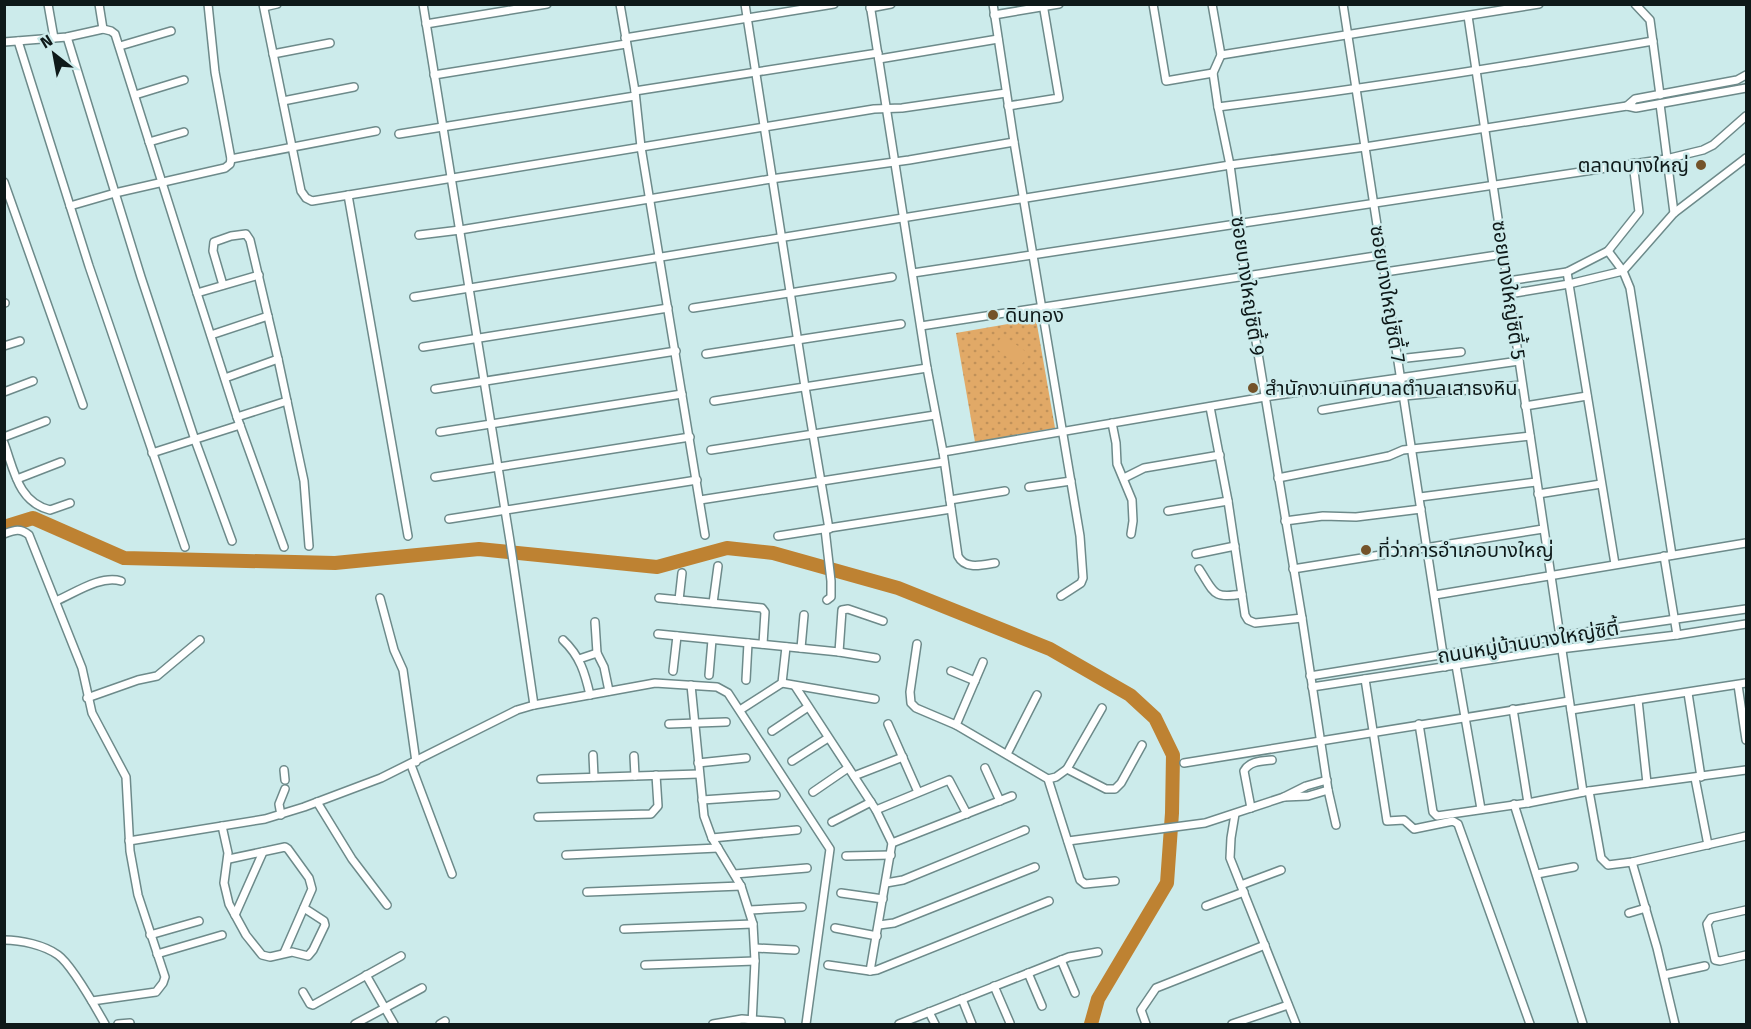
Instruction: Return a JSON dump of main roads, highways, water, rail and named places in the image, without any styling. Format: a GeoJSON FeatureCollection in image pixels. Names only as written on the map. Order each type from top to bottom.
{"type":"FeatureCollection","features":[{"type":"Feature","properties":{"kind":"waterway"},"geometry":{"type":"LineString","coordinates":[[4,527],[33,518],[124,558],[335,563],[479,549],[657,567],[727,548],[773,553],[898,588],[1050,649],[1130,695],[1155,718],[1173,755],[1167,883],[1098,999],[1091,1024]]}},
{"type":"Feature","properties":{"kind":"place","name":"ตลาดบางใหญ่"},"geometry":{"type":"Point","coordinates":[1701,165]}},
{"type":"Feature","properties":{"kind":"place","name":"ดินทอง"},"geometry":{"type":"Point","coordinates":[993,315]}},
{"type":"Feature","properties":{"kind":"place","name":"สำนักงานเทศบาลตำบลเสาธงหิน"},"geometry":{"type":"Point","coordinates":[1253,388]}},
{"type":"Feature","properties":{"kind":"place","name":"ที่ว่าการอำเภอบางใหญ่"},"geometry":{"type":"Point","coordinates":[1366,550]}}]}
